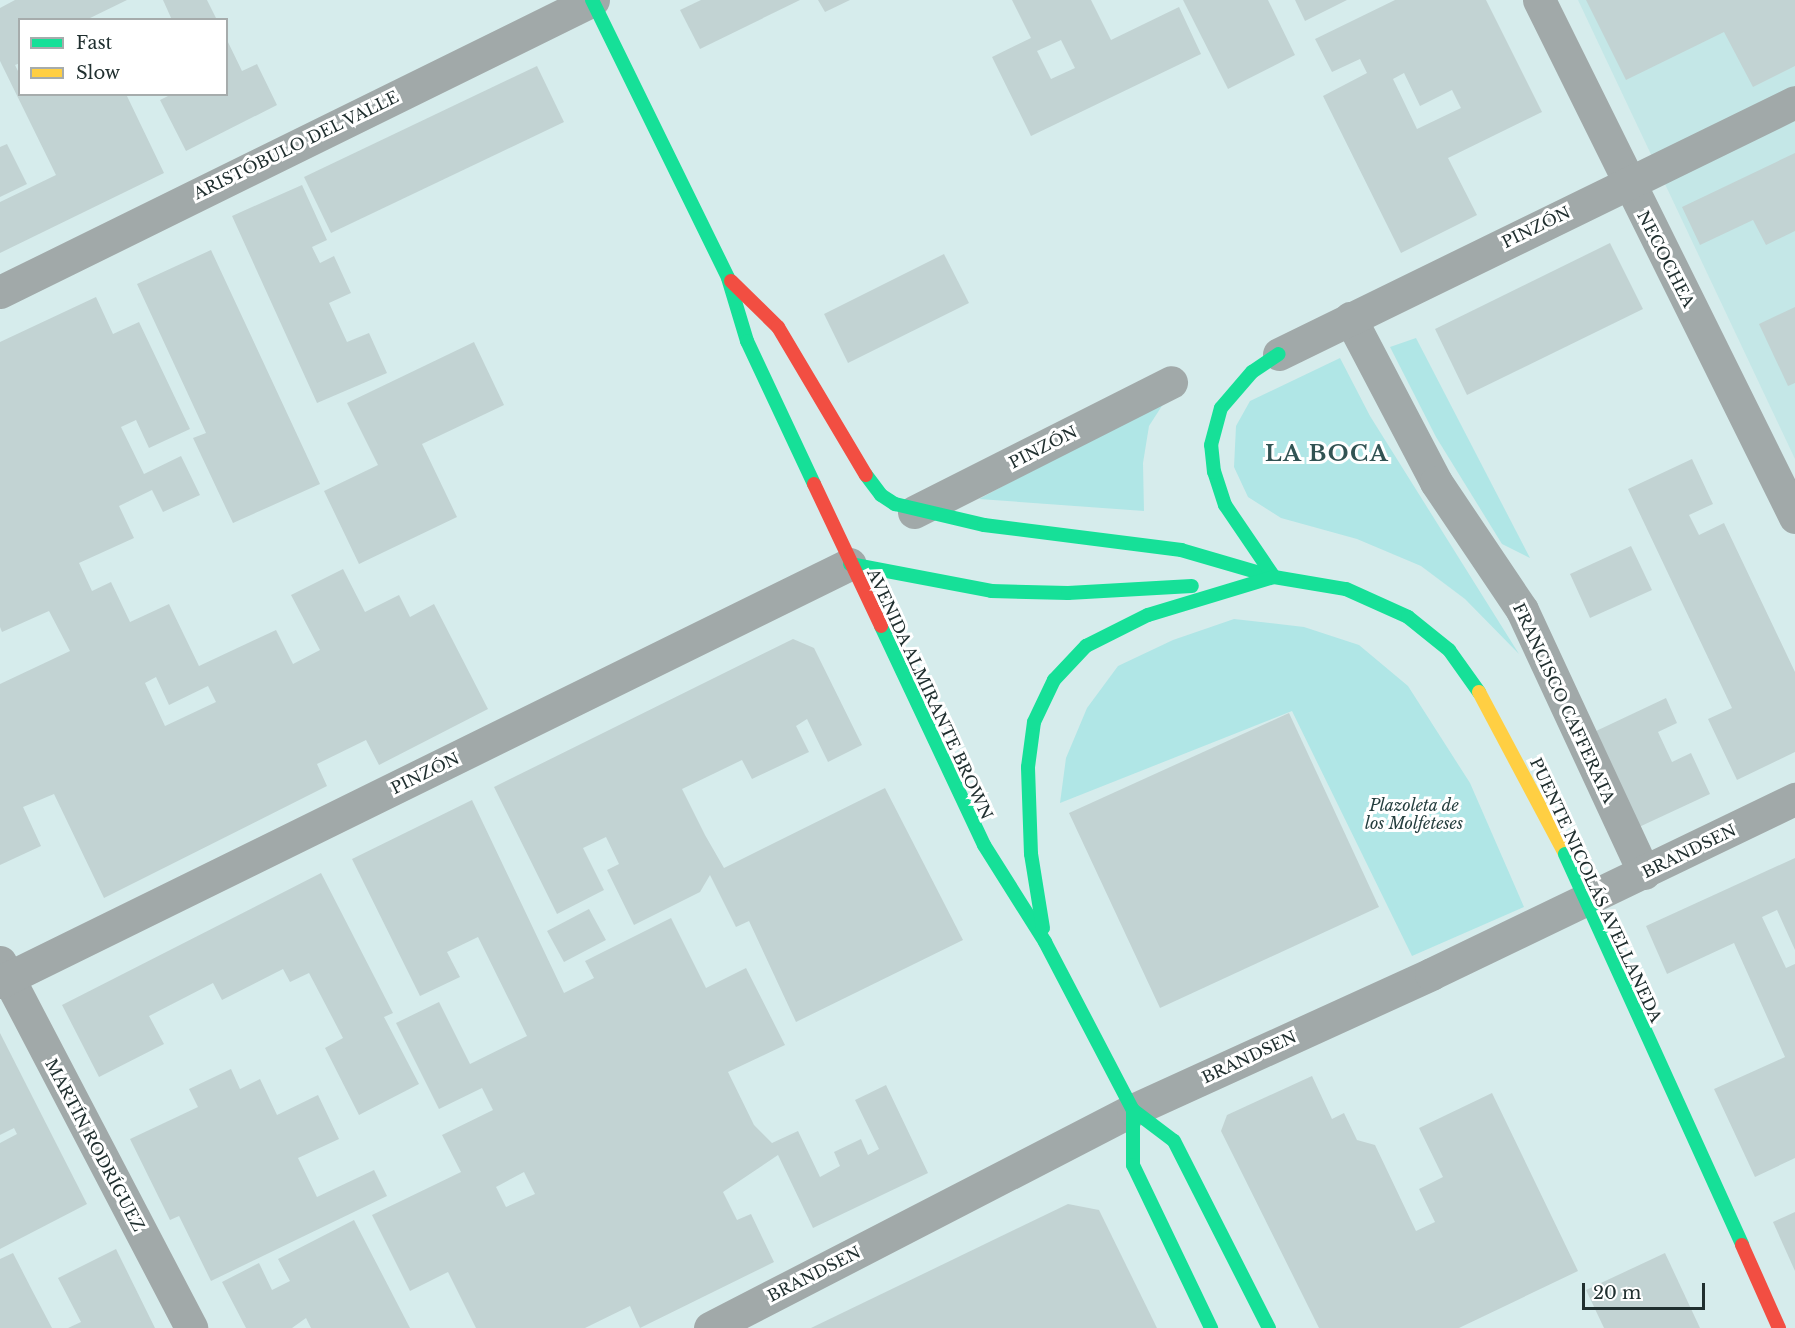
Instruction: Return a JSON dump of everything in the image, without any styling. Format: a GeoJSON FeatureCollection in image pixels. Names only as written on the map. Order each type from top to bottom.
{"type":"FeatureCollection","features":[{"type":"Feature","properties":{"kind":"main road","name":"AVENIDA ALMIRANTE BROWN"},"geometry":{"type":"LineString","coordinates":[[592,0],[728,278],[747,341],[984,845],[1045,942],[1132,1110],[1174,1141],[1269,1328]]}},
{"type":"Feature","properties":{"kind":"main road","name":"AVENIDA ALMIRANTE BROWN"},"geometry":{"type":"LineString","coordinates":[[728,278],[778,327],[881,495],[914,512]]}},
{"type":"Feature","properties":{"kind":"main road"},"geometry":{"type":"LineString","coordinates":[[1045,942],[1031,854],[1028,767],[1034,722],[1054,680],[1068,661],[1086,646],[1148,615],[1274,577],[1225,505],[1214,472],[1211,445],[1221,408],[1252,372],[1279,354]]}},
{"type":"Feature","properties":{"kind":"main road","name":"PUENTE NICOLÁS AVELLANEDA"},"geometry":{"type":"LineString","coordinates":[[914,512],[995,527],[1182,550],[1274,577],[1336,587],[1384,603],[1449,650],[1471,677],[1494,717],[1565,854],[1779,1328]]}},
{"type":"Feature","properties":{"kind":"main road","name":"PUENTE NICOLÁS AVELLANEDA"},"geometry":{"type":"LineString","coordinates":[[850,564],[900,576],[991,591],[1068,594],[1144,591],[1274,577]]}},
{"type":"Feature","properties":{"kind":"main road","name":"AVENIDA ALMIRANTE BROWN"},"geometry":{"type":"LineString","coordinates":[[1132,1110],[1133,1165],[1211,1328]]}},
{"type":"Feature","properties":{"kind":"street","name":"ARISTÓBULO DEL VALLE"},"geometry":{"type":"LineString","coordinates":[[0,292],[592,0]]}},
{"type":"Feature","properties":{"kind":"street","name":"NECOCHEA"},"geometry":{"type":"LineString","coordinates":[[1539,0],[1627,183],[1795,517]]}},
{"type":"Feature","properties":{"kind":"street","name":"PINZÓN"},"geometry":{"type":"LineString","coordinates":[[1279,354],[1795,102]]}},
{"type":"Feature","properties":{"kind":"street","name":"FRANCISCO CAFFERATA"},"geometry":{"type":"LineString","coordinates":[[1350,318],[1436,482],[1522,610],[1644,873]]}},
{"type":"Feature","properties":{"kind":"street","name":"PINZÓN"},"geometry":{"type":"LineString","coordinates":[[914,512],[1171,382]]}},
{"type":"Feature","properties":{"kind":"street","name":"PINZÓN"},"geometry":{"type":"LineString","coordinates":[[3,974],[850,564]]}},
{"type":"Feature","properties":{"kind":"street","name":"BRANDSEN"},"geometry":{"type":"LineString","coordinates":[[710,1328],[1132,1110],[1644,873],[1795,799]]}},
{"type":"Feature","properties":{"kind":"street","name":"MARTÍN RODRÍGUEZ"},"geometry":{"type":"LineString","coordinates":[[3,974],[191,1328]]}},
{"type":"Feature","properties":{"kind":"shaded area"},"geometry":{"type":"Polygon","coordinates":[[[1578,0],[1795,0],[1795,459],[1578,0]]]}},
{"type":"Feature","properties":{"kind":"green space"},"geometry":{"type":"Polygon","coordinates":[[[1416,338],[1530,558],[1502,544],[1436,437],[1390,347],[1416,338]]]}},
{"type":"Feature","properties":{"kind":"green space"},"geometry":{"type":"Polygon","coordinates":[[[1340,358],[1370,416],[1519,654],[1465,599],[1421,566],[1357,539],[1281,518],[1248,497],[1234,467],[1236,426],[1250,401],[1340,358]]]}},
{"type":"Feature","properties":{"kind":"green space"},"geometry":{"type":"Polygon","coordinates":[[[1167,398],[1149,426],[1143,463],[1144,511],[979,499],[1167,398]]]}},
{"type":"Feature","properties":{"kind":"green space","name":"Plazoleta de los Molfeteses"},"geometry":{"type":"Polygon","coordinates":[[[1234,619],[1304,627],[1359,645],[1408,686],[1470,783],[1524,907],[1412,956],[1292,711],[1060,803],[1066,758],[1087,708],[1118,666],[1173,640],[1234,619]]]}},
{"type":"Feature","properties":{"kind":"building"},"geometry":{"type":"Polygon","coordinates":[[[15,0],[127,0],[90,18],[18,18],[18,64],[15,65],[18,71],[18,96],[127,96],[164,173],[0,253],[0,202],[56,175],[0,61],[0,8],[15,0]]]}},
{"type":"Feature","properties":{"kind":"building"},"geometry":{"type":"Polygon","coordinates":[[[163,0],[207,0],[216,18],[171,18],[163,0]]]}},
{"type":"Feature","properties":{"kind":"building"},"geometry":{"type":"Polygon","coordinates":[[[701,0],[800,0],[700,49],[680,10],[701,0]]]}},
{"type":"Feature","properties":{"kind":"building"},"geometry":{"type":"Polygon","coordinates":[[[818,0],[850,0],[825,12],[818,0]]]}},
{"type":"Feature","properties":{"kind":"building"},"geometry":{"type":"Polygon","coordinates":[[[1012,0],[1091,0],[1111,40],[1179,7],[1201,54],[1031,136],[992,57],[1031,38],[1012,0]],[[1061,40],[1037,51],[1051,79],[1075,68],[1061,40]]]}},
{"type":"Feature","properties":{"kind":"building"},"geometry":{"type":"Polygon","coordinates":[[[1183,0],[1268,0],[1295,55],[1228,89],[1183,0]]]}},
{"type":"Feature","properties":{"kind":"building"},"geometry":{"type":"Polygon","coordinates":[[[1295,0],[1347,0],[1305,21],[1295,0]]]}},
{"type":"Feature","properties":{"kind":"building"},"geometry":{"type":"Polygon","coordinates":[[[1395,0],[1486,0],[1542,112],[1448,158],[1477,215],[1401,253],[1323,96],[1367,73],[1360,59],[1332,72],[1315,39],[1395,0]],[[1404,73],[1393,79],[1417,129],[1461,108],[1452,90],[1420,106],[1404,73]]]}},
{"type":"Feature","properties":{"kind":"building"},"geometry":{"type":"Polygon","coordinates":[[[1586,0],[1795,0],[1795,66],[1753,87],[1724,32],[1626,80],[1586,0]]]}},
{"type":"Feature","properties":{"kind":"building"},"geometry":{"type":"Polygon","coordinates":[[[228,42],[242,71],[257,64],[277,105],[186,151],[160,100],[168,96],[228,96],[228,42]]]}},
{"type":"Feature","properties":{"kind":"building"},"geometry":{"type":"Polygon","coordinates":[[[537,66],[564,122],[331,233],[304,177],[537,66]]]}},
{"type":"Feature","properties":{"kind":"building"},"geometry":{"type":"Polygon","coordinates":[[[7,144],[27,184],[0,197],[0,147],[7,144]]]}},
{"type":"Feature","properties":{"kind":"building"},"geometry":{"type":"Polygon","coordinates":[[[1795,153],[1795,231],[1766,245],[1753,220],[1700,245],[1682,207],[1795,153]]]}},
{"type":"Feature","properties":{"kind":"building"},"geometry":{"type":"Polygon","coordinates":[[[302,185],[327,240],[312,247],[320,263],[334,256],[351,293],[329,303],[347,342],[369,333],[387,373],[317,403],[232,216],[302,185]]]}},
{"type":"Feature","properties":{"kind":"building"},"geometry":{"type":"Polygon","coordinates":[[[1610,243],[1643,309],[1467,395],[1435,329],[1610,243]]]}},
{"type":"Feature","properties":{"kind":"building"},"geometry":{"type":"Polygon","coordinates":[[[211,250],[320,484],[233,523],[193,438],[206,433],[137,284],[211,250]]]}},
{"type":"Feature","properties":{"kind":"building"},"geometry":{"type":"Polygon","coordinates":[[[944,254],[969,303],[848,363],[824,314],[944,254]]]}},
{"type":"Feature","properties":{"kind":"building"},"geometry":{"type":"Polygon","coordinates":[[[96,297],[113,334],[139,322],[190,429],[149,448],[136,420],[121,427],[144,474],[181,456],[200,495],[163,512],[152,490],[119,506],[134,538],[79,563],[92,591],[111,582],[130,622],[169,604],[199,666],[276,630],[293,664],[320,650],[291,595],[343,569],[365,612],[399,595],[410,617],[434,604],[488,709],[379,765],[366,740],[317,764],[327,786],[104,898],[54,794],[23,807],[41,846],[0,865],[0,684],[70,651],[49,611],[2,632],[0,627],[0,342],[96,297]],[[156,677],[145,683],[165,726],[216,702],[208,686],[169,705],[156,677]]]}},
{"type":"Feature","properties":{"kind":"building"},"geometry":{"type":"Polygon","coordinates":[[[1795,307],[1795,383],[1788,386],[1759,324],[1795,307]]]}},
{"type":"Feature","properties":{"kind":"building"},"geometry":{"type":"Polygon","coordinates":[[[474,342],[504,405],[422,444],[457,517],[359,564],[324,491],[378,465],[347,403],[474,342]]]}},
{"type":"Feature","properties":{"kind":"building"},"geometry":{"type":"Polygon","coordinates":[[[1692,459],[1713,504],[1689,515],[1699,535],[1724,523],[1795,672],[1795,752],[1737,780],[1708,719],[1732,708],[1628,489],[1692,459]]]}},
{"type":"Feature","properties":{"kind":"building"},"geometry":{"type":"Polygon","coordinates":[[[1631,546],[1652,590],[1590,618],[1570,574],[1631,546]]]}},
{"type":"Feature","properties":{"kind":"building"},"geometry":{"type":"Polygon","coordinates":[[[793,639],[814,648],[862,745],[828,762],[807,719],[796,726],[809,752],[752,779],[742,760],[682,789],[705,835],[724,868],[885,788],[963,940],[796,1022],[749,921],[736,927],[710,875],[700,892],[634,925],[607,870],[619,864],[606,837],[583,848],[604,890],[557,914],[494,787],[793,639]]]}},
{"type":"Feature","properties":{"kind":"building"},"geometry":{"type":"Polygon","coordinates":[[[1666,698],[1677,723],[1658,732],[1672,762],[1691,753],[1710,794],[1639,827],[1594,732],[1666,698]]]}},
{"type":"Feature","properties":{"kind":"building"},"geometry":{"type":"Polygon","coordinates":[[[1289,713],[1379,907],[1160,1008],[1069,813],[1289,713]]]}},
{"type":"Feature","properties":{"kind":"building"},"geometry":{"type":"Polygon","coordinates":[[[472,800],[564,993],[594,978],[585,961],[671,918],[706,988],[746,968],[785,1045],[728,1072],[754,1125],[772,1143],[798,1131],[820,1177],[840,1166],[834,1152],[861,1139],[868,1155],[879,1149],[855,1100],[886,1085],[928,1173],[813,1228],[778,1155],[723,1192],[737,1220],[751,1214],[774,1262],[640,1328],[630,1306],[585,1328],[476,1328],[448,1272],[410,1291],[372,1215],[461,1172],[442,1135],[493,1110],[482,1088],[439,1109],[396,1023],[439,1002],[470,1064],[527,1036],[478,937],[447,952],[460,977],[420,996],[352,859],[472,800]],[[524,1172],[496,1187],[506,1207],[535,1194],[524,1172]]]}},
{"type":"Feature","properties":{"kind":"building"},"geometry":{"type":"Polygon","coordinates":[[[1795,858],[1795,950],[1777,910],[1762,917],[1786,968],[1795,964],[1795,1158],[1755,1177],[1714,1089],[1785,1057],[1734,943],[1667,974],[1646,926],[1795,858]]]}},
{"type":"Feature","properties":{"kind":"building"},"geometry":{"type":"Polygon","coordinates":[[[321,873],[393,1013],[384,1017],[419,1084],[359,1115],[325,1048],[343,1038],[309,973],[290,982],[283,969],[222,1000],[213,983],[149,1016],[164,1044],[99,1077],[62,1005],[321,873]]]}},
{"type":"Feature","properties":{"kind":"building"},"geometry":{"type":"Polygon","coordinates":[[[589,909],[606,940],[564,962],[547,931],[589,909]]]}},
{"type":"Feature","properties":{"kind":"building"},"geometry":{"type":"Polygon","coordinates":[[[0,1033],[87,1204],[0,1249],[0,1143],[17,1134],[14,1128],[0,1135],[0,1033]]]}},
{"type":"Feature","properties":{"kind":"building"},"geometry":{"type":"Polygon","coordinates":[[[231,1069],[240,1089],[260,1079],[277,1115],[318,1095],[339,1139],[298,1158],[317,1197],[374,1170],[387,1196],[211,1281],[179,1216],[170,1220],[130,1139],[198,1107],[189,1089],[231,1069]]]}},
{"type":"Feature","properties":{"kind":"building"},"geometry":{"type":"Polygon","coordinates":[[[1312,1076],[1332,1119],[1344,1113],[1357,1140],[1375,1145],[1416,1231],[1435,1222],[1419,1189],[1443,1177],[1419,1128],[1492,1093],[1578,1271],[1459,1328],[1319,1328],[1221,1131],[1227,1115],[1312,1076]]]}},
{"type":"Feature","properties":{"kind":"building"},"geometry":{"type":"Polygon","coordinates":[[[1068,1204],[1099,1210],[1157,1328],[811,1328],[1068,1204]]]}},
{"type":"Feature","properties":{"kind":"building"},"geometry":{"type":"Polygon","coordinates":[[[1795,1212],[1795,1271],[1773,1222],[1795,1212]]]}},
{"type":"Feature","properties":{"kind":"building"},"geometry":{"type":"Polygon","coordinates":[[[354,1220],[410,1328],[311,1328],[306,1318],[292,1328],[246,1328],[222,1282],[259,1263],[272,1290],[290,1281],[278,1259],[354,1220]]]}},
{"type":"Feature","properties":{"kind":"building"},"geometry":{"type":"Polygon","coordinates":[[[116,1249],[155,1328],[68,1328],[81,1322],[58,1278],[116,1249]]]}},
{"type":"Feature","properties":{"kind":"building"},"geometry":{"type":"Polygon","coordinates":[[[13,1253],[52,1328],[0,1328],[0,1259],[13,1253]]]}},
{"type":"Feature","properties":{"kind":"building"},"geometry":{"type":"Polygon","coordinates":[[[1665,1253],[1700,1328],[1604,1328],[1586,1290],[1665,1253]]]}},
{"type":"Feature","properties":{"kind":"traffic: fast"},"geometry":{"type":"LineString","coordinates":[[592,0],[728,278],[747,341],[814,484]]}},
{"type":"Feature","properties":{"kind":"traffic: fast"},"geometry":{"type":"LineString","coordinates":[[1274,577],[1225,505],[1214,472],[1211,445],[1221,408],[1252,372],[1279,354]]}},
{"type":"Feature","properties":{"kind":"traffic: fast"},"geometry":{"type":"LineString","coordinates":[[866,475],[881,495],[895,504],[984,525],[1181,550],[1274,577],[1346,589],[1408,617],[1449,650],[1479,692]]}},
{"type":"Feature","properties":{"kind":"traffic: fast"},"geometry":{"type":"LineString","coordinates":[[850,564],[991,591],[1068,593],[1192,586]]}},
{"type":"Feature","properties":{"kind":"traffic: fast"},"geometry":{"type":"LineString","coordinates":[[1043,928],[1031,854],[1028,767],[1034,722],[1054,680],[1086,646],[1148,615],[1274,577]]}},
{"type":"Feature","properties":{"kind":"traffic: fast"},"geometry":{"type":"LineString","coordinates":[[881,626],[984,845],[1045,942],[1133,1110],[1174,1141],[1269,1328]]}},
{"type":"Feature","properties":{"kind":"traffic: fast"},"geometry":{"type":"LineString","coordinates":[[1565,854],[1742,1245]]}},
{"type":"Feature","properties":{"kind":"traffic: fast"},"geometry":{"type":"LineString","coordinates":[[1133,1110],[1133,1165],[1211,1328]]}},
{"type":"Feature","properties":{"kind":"traffic: slow"},"geometry":{"type":"LineString","coordinates":[[1479,692],[1565,854]]}},
{"type":"Feature","properties":{"kind":"traffic: jam"},"geometry":{"type":"LineString","coordinates":[[731,281],[778,327],[866,475]]}},
{"type":"Feature","properties":{"kind":"traffic: jam"},"geometry":{"type":"LineString","coordinates":[[814,484],[881,626]]}},
{"type":"Feature","properties":{"kind":"traffic: jam"},"geometry":{"type":"LineString","coordinates":[[1742,1245],[1779,1328]]}},
{"type":"Feature","properties":{"kind":"district","name":"LA BOCA"},"geometry":{"type":"Point","coordinates":[1327,454]}}]}
